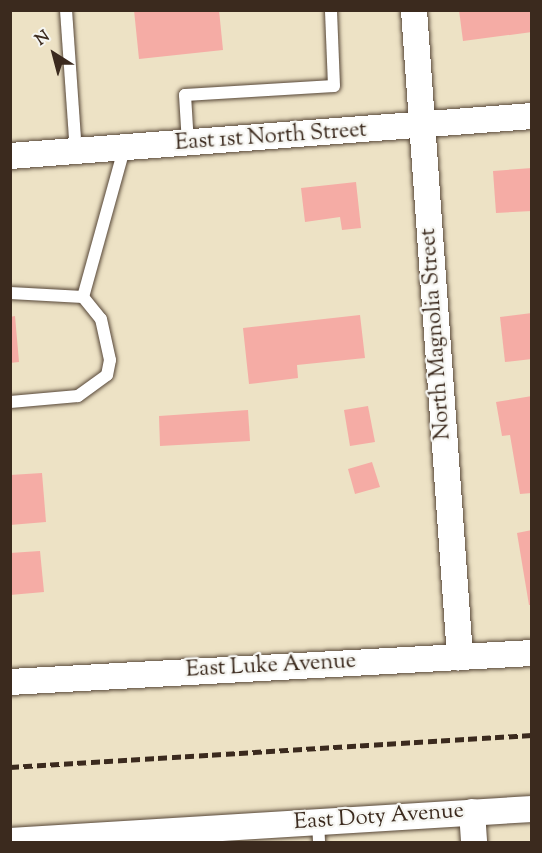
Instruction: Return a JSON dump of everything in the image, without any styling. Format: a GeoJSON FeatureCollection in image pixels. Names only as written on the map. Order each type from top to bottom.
{"type":"FeatureCollection","features":[{"type":"Feature","properties":{"kind":"street","name":"North Magnolia Street"},"geometry":{"type":"LineString","coordinates":[[414,10],[460,657]]}},
{"type":"Feature","properties":{"kind":"street","name":"East 1st North Street"},"geometry":{"type":"LineString","coordinates":[[10,156],[422,128],[531,116]]}},
{"type":"Feature","properties":{"kind":"street","name":"East Luke Avenue"},"geometry":{"type":"LineString","coordinates":[[10,682],[531,652]]}},
{"type":"Feature","properties":{"kind":"street","name":"East Doty Avenue"},"geometry":{"type":"LineString","coordinates":[[10,841],[319,832],[472,812],[531,809]]}},
{"type":"Feature","properties":{"kind":"street"},"geometry":{"type":"LineString","coordinates":[[472,812],[474,843]]}},
{"type":"Feature","properties":{"kind":"lane"},"geometry":{"type":"LineString","coordinates":[[66,10],[76,152]]}},
{"type":"Feature","properties":{"kind":"lane"},"geometry":{"type":"LineString","coordinates":[[188,144],[185,95],[334,86],[331,10]]}},
{"type":"Feature","properties":{"kind":"lane"},"geometry":{"type":"LineString","coordinates":[[82,297],[124,149]]}},
{"type":"Feature","properties":{"kind":"lane"},"geometry":{"type":"LineString","coordinates":[[10,293],[82,297],[101,319],[110,360],[107,375],[78,396],[10,402]]}},
{"type":"Feature","properties":{"kind":"building"},"geometry":{"type":"Polygon","coordinates":[[[134,10],[219,10],[223,50],[139,59],[134,10]]]}},
{"type":"Feature","properties":{"kind":"building"},"geometry":{"type":"Polygon","coordinates":[[[459,10],[531,10],[532,32],[463,41],[459,10]]]}},
{"type":"Feature","properties":{"kind":"building"},"geometry":{"type":"Polygon","coordinates":[[[532,168],[532,211],[496,213],[493,171],[532,168]]]}},
{"type":"Feature","properties":{"kind":"building"},"geometry":{"type":"Polygon","coordinates":[[[356,182],[361,228],[342,230],[340,217],[305,222],[301,188],[356,182]]]}},
{"type":"Feature","properties":{"kind":"building"},"geometry":{"type":"Polygon","coordinates":[[[532,313],[532,359],[505,362],[500,317],[532,313]]]}},
{"type":"Feature","properties":{"kind":"building"},"geometry":{"type":"Polygon","coordinates":[[[360,315],[365,358],[297,365],[298,378],[249,384],[243,328],[360,315]]]}},
{"type":"Feature","properties":{"kind":"building"},"geometry":{"type":"Polygon","coordinates":[[[15,316],[19,362],[10,363],[10,317],[15,316]]]}},
{"type":"Feature","properties":{"kind":"building"},"geometry":{"type":"Polygon","coordinates":[[[532,396],[532,493],[520,494],[510,435],[502,436],[496,402],[532,396]]]}},
{"type":"Feature","properties":{"kind":"building"},"geometry":{"type":"Polygon","coordinates":[[[368,406],[375,442],[350,446],[344,410],[368,406]]]}},
{"type":"Feature","properties":{"kind":"building"},"geometry":{"type":"Polygon","coordinates":[[[248,410],[250,441],[160,446],[159,416],[248,410]]]}},
{"type":"Feature","properties":{"kind":"building"},"geometry":{"type":"Polygon","coordinates":[[[372,462],[380,487],[355,494],[348,469],[372,462]]]}},
{"type":"Feature","properties":{"kind":"building"},"geometry":{"type":"Polygon","coordinates":[[[42,473],[46,522],[10,525],[10,475],[42,473]]]}},
{"type":"Feature","properties":{"kind":"building"},"geometry":{"type":"Polygon","coordinates":[[[532,530],[532,605],[529,605],[517,533],[532,530]]]}},
{"type":"Feature","properties":{"kind":"building"},"geometry":{"type":"Polygon","coordinates":[[[40,551],[44,592],[10,595],[10,553],[40,551]]]}},
{"type":"Feature","properties":{"kind":"railway"},"geometry":{"type":"LineString","coordinates":[[10,767],[532,735]]}}]}
